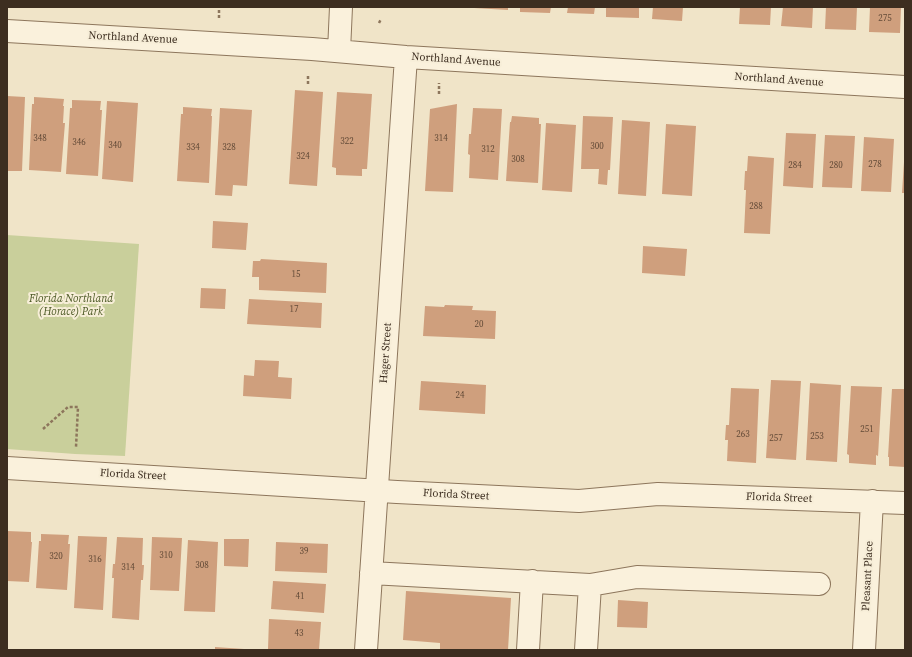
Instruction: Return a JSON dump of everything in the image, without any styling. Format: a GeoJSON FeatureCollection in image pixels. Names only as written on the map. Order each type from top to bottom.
{"type":"FeatureCollection","features":[{"type":"Feature","properties":{"kind":"street"},"geometry":{"type":"LineString","coordinates":[[339,51],[341,7]]}},
{"type":"Feature","properties":{"kind":"street","name":"Northland Avenue"},"geometry":{"type":"LineString","coordinates":[[7,31],[905,87]]}},
{"type":"Feature","properties":{"kind":"street","name":"Hager Street"},"geometry":{"type":"LineString","coordinates":[[366,650],[406,57]]}},
{"type":"Feature","properties":{"kind":"street","name":"Florida Street"},"geometry":{"type":"LineString","coordinates":[[7,468],[579,501],[658,494],[905,503]]}},
{"type":"Feature","properties":{"kind":"street","name":"Pleasant Place"},"geometry":{"type":"LineString","coordinates":[[864,650],[872,501]]}},
{"type":"Feature","properties":{"kind":"street"},"geometry":{"type":"LineString","coordinates":[[371,573],[590,585],[637,577],[820,584]]}},
{"type":"Feature","properties":{"kind":"street"},"geometry":{"type":"LineString","coordinates":[[528,650],[532,582]]}},
{"type":"Feature","properties":{"kind":"street"},"geometry":{"type":"LineString","coordinates":[[586,650],[590,585]]}},
{"type":"Feature","properties":{"kind":"path"},"geometry":{"type":"LineString","coordinates":[[378,23],[381,19]]}},
{"type":"Feature","properties":{"kind":"path"},"geometry":{"type":"LineString","coordinates":[[308,84],[309,69]]}},
{"type":"Feature","properties":{"kind":"path"},"geometry":{"type":"LineString","coordinates":[[43,429],[68,407],[78,407],[75,454]]}},
{"type":"Feature","properties":{"kind":"green space","name":"Florida Northland (Horace) Park"},"geometry":{"type":"Polygon","coordinates":[[[7,235],[139,244],[125,456],[7,449],[7,235]]]}},
{"type":"Feature","properties":{"kind":"building"},"geometry":{"type":"Polygon","coordinates":[[[508,7],[508,10],[474,8],[508,7]]]}},
{"type":"Feature","properties":{"kind":"building"},"geometry":{"type":"Polygon","coordinates":[[[520,7],[551,7],[550,13],[520,12],[520,7]]]}},
{"type":"Feature","properties":{"kind":"building"},"geometry":{"type":"Polygon","coordinates":[[[568,7],[595,7],[594,14],[567,13],[568,7]]]}},
{"type":"Feature","properties":{"kind":"building"},"geometry":{"type":"Polygon","coordinates":[[[606,7],[639,7],[639,18],[606,17],[606,7]]]}},
{"type":"Feature","properties":{"kind":"building"},"geometry":{"type":"Polygon","coordinates":[[[653,7],[683,7],[682,21],[652,19],[653,7]]]}},
{"type":"Feature","properties":{"kind":"building"},"geometry":{"type":"Polygon","coordinates":[[[740,7],[771,7],[770,25],[739,24],[740,7]]]}},
{"type":"Feature","properties":{"kind":"building"},"geometry":{"type":"Polygon","coordinates":[[[783,7],[813,7],[812,28],[781,26],[783,7]]]}},
{"type":"Feature","properties":{"kind":"building"},"geometry":{"type":"Polygon","coordinates":[[[826,7],[857,7],[856,30],[825,29],[826,7]]]}},
{"type":"Feature","properties":{"kind":"building"},"geometry":{"type":"Polygon","coordinates":[[[870,7],[901,7],[900,33],[869,32],[870,7]]]}},
{"type":"Feature","properties":{"kind":"building"},"geometry":{"type":"Polygon","coordinates":[[[295,90],[323,92],[317,186],[289,184],[295,90]]]}},
{"type":"Feature","properties":{"kind":"building"},"geometry":{"type":"Polygon","coordinates":[[[337,92],[372,94],[367,169],[362,169],[362,176],[336,175],[336,168],[332,167],[337,92]]]}},
{"type":"Feature","properties":{"kind":"building"},"geometry":{"type":"Polygon","coordinates":[[[7,96],[25,97],[22,171],[7,171],[7,96]]]}},
{"type":"Feature","properties":{"kind":"building"},"geometry":{"type":"Polygon","coordinates":[[[34,97],[64,99],[63,123],[65,123],[61,172],[29,170],[32,104],[34,104],[34,97]]]}},
{"type":"Feature","properties":{"kind":"building"},"geometry":{"type":"Polygon","coordinates":[[[72,100],[101,101],[100,110],[102,110],[98,176],[66,174],[70,108],[72,108],[72,100]]]}},
{"type":"Feature","properties":{"kind":"building"},"geometry":{"type":"Polygon","coordinates":[[[107,101],[138,103],[133,182],[102,179],[107,101]]]}},
{"type":"Feature","properties":{"kind":"building"},"geometry":{"type":"Polygon","coordinates":[[[457,104],[453,192],[425,191],[430,109],[457,104]]]}},
{"type":"Feature","properties":{"kind":"building"},"geometry":{"type":"Polygon","coordinates":[[[183,107],[212,109],[209,183],[177,181],[181,114],[183,114],[183,107]]]}},
{"type":"Feature","properties":{"kind":"building"},"geometry":{"type":"Polygon","coordinates":[[[220,108],[252,110],[247,186],[233,185],[232,196],[215,195],[220,108]]]}},
{"type":"Feature","properties":{"kind":"building"},"geometry":{"type":"Polygon","coordinates":[[[473,108],[502,109],[498,180],[469,178],[469,134],[471,134],[473,108]]]}},
{"type":"Feature","properties":{"kind":"building"},"geometry":{"type":"Polygon","coordinates":[[[512,116],[539,118],[539,124],[541,124],[538,183],[506,181],[510,122],[512,116]]]}},
{"type":"Feature","properties":{"kind":"building"},"geometry":{"type":"Polygon","coordinates":[[[583,116],[613,117],[610,170],[608,170],[607,185],[598,184],[599,169],[581,169],[583,116]]]}},
{"type":"Feature","properties":{"kind":"building"},"geometry":{"type":"Polygon","coordinates":[[[622,120],[650,122],[646,196],[618,194],[622,120]]]}},
{"type":"Feature","properties":{"kind":"building"},"geometry":{"type":"Polygon","coordinates":[[[546,123],[576,125],[572,192],[542,190],[546,123]]]}},
{"type":"Feature","properties":{"kind":"building"},"geometry":{"type":"Polygon","coordinates":[[[666,124],[696,126],[692,196],[662,194],[666,124]]]}},
{"type":"Feature","properties":{"kind":"building"},"geometry":{"type":"Polygon","coordinates":[[[786,133],[816,134],[813,188],[783,186],[786,133]]]}},
{"type":"Feature","properties":{"kind":"building"},"geometry":{"type":"Polygon","coordinates":[[[825,135],[855,136],[852,188],[822,187],[825,135]]]}},
{"type":"Feature","properties":{"kind":"building"},"geometry":{"type":"Polygon","coordinates":[[[864,137],[894,139],[891,192],[861,191],[864,137]]]}},
{"type":"Feature","properties":{"kind":"building"},"geometry":{"type":"Polygon","coordinates":[[[748,156],[774,158],[770,234],[744,233],[746,190],[744,190],[745,171],[747,171],[748,156]]]}},
{"type":"Feature","properties":{"kind":"building"},"geometry":{"type":"Polygon","coordinates":[[[904,162],[905,193],[902,193],[904,162]]]}},
{"type":"Feature","properties":{"kind":"building"},"geometry":{"type":"Polygon","coordinates":[[[213,221],[248,223],[246,250],[212,248],[213,221]]]}},
{"type":"Feature","properties":{"kind":"building"},"geometry":{"type":"Polygon","coordinates":[[[643,246],[687,249],[685,276],[642,273],[643,246]]]}},
{"type":"Feature","properties":{"kind":"building"},"geometry":{"type":"Polygon","coordinates":[[[261,259],[327,263],[326,293],[259,290],[259,277],[252,277],[253,261],[260,261],[261,259]]]}},
{"type":"Feature","properties":{"kind":"building"},"geometry":{"type":"Polygon","coordinates":[[[201,288],[226,289],[225,309],[200,308],[201,288]]]}},
{"type":"Feature","properties":{"kind":"building"},"geometry":{"type":"Polygon","coordinates":[[[249,299],[322,303],[321,328],[247,324],[249,299]]]}},
{"type":"Feature","properties":{"kind":"building"},"geometry":{"type":"Polygon","coordinates":[[[445,305],[473,306],[472,310],[496,311],[495,339],[423,336],[425,306],[444,307],[445,305]]]}},
{"type":"Feature","properties":{"kind":"building"},"geometry":{"type":"Polygon","coordinates":[[[255,360],[279,361],[278,377],[292,378],[291,399],[243,396],[244,375],[254,376],[255,360]]]}},
{"type":"Feature","properties":{"kind":"building"},"geometry":{"type":"Polygon","coordinates":[[[771,380],[801,381],[796,460],[766,458],[771,380]]]}},
{"type":"Feature","properties":{"kind":"building"},"geometry":{"type":"Polygon","coordinates":[[[421,381],[486,385],[485,414],[419,410],[421,381]]]}},
{"type":"Feature","properties":{"kind":"building"},"geometry":{"type":"Polygon","coordinates":[[[810,383],[841,385],[837,462],[806,460],[810,383]]]}},
{"type":"Feature","properties":{"kind":"building"},"geometry":{"type":"Polygon","coordinates":[[[851,386],[882,387],[878,456],[876,455],[876,465],[849,463],[849,455],[847,454],[851,386]]]}},
{"type":"Feature","properties":{"kind":"building"},"geometry":{"type":"Polygon","coordinates":[[[731,388],[759,389],[756,463],[727,461],[728,440],[725,440],[726,425],[729,425],[731,388]]]}},
{"type":"Feature","properties":{"kind":"building"},"geometry":{"type":"Polygon","coordinates":[[[892,389],[905,389],[905,467],[889,466],[888,457],[892,389]]]}},
{"type":"Feature","properties":{"kind":"building"},"geometry":{"type":"Polygon","coordinates":[[[7,531],[31,532],[32,542],[29,582],[7,581],[7,531]]]}},
{"type":"Feature","properties":{"kind":"building"},"geometry":{"type":"Polygon","coordinates":[[[41,534],[69,535],[68,544],[70,544],[67,590],[36,588],[39,541],[41,541],[41,534]]]}},
{"type":"Feature","properties":{"kind":"building"},"geometry":{"type":"Polygon","coordinates":[[[78,536],[107,537],[103,610],[74,608],[78,536]]]}},
{"type":"Feature","properties":{"kind":"building"},"geometry":{"type":"Polygon","coordinates":[[[117,537],[143,538],[142,565],[144,565],[143,580],[141,580],[139,620],[112,618],[114,578],[112,578],[113,564],[115,564],[117,537]]]}},
{"type":"Feature","properties":{"kind":"building"},"geometry":{"type":"Polygon","coordinates":[[[152,537],[182,538],[179,591],[150,590],[152,537]]]}},
{"type":"Feature","properties":{"kind":"building"},"geometry":{"type":"Polygon","coordinates":[[[224,539],[249,539],[248,567],[224,566],[224,539]]]}},
{"type":"Feature","properties":{"kind":"building"},"geometry":{"type":"Polygon","coordinates":[[[188,540],[218,542],[215,612],[184,611],[188,540]]]}},
{"type":"Feature","properties":{"kind":"building"},"geometry":{"type":"Polygon","coordinates":[[[276,542],[328,544],[327,573],[275,571],[276,542]]]}},
{"type":"Feature","properties":{"kind":"building"},"geometry":{"type":"Polygon","coordinates":[[[273,581],[326,584],[324,613],[271,609],[273,581]]]}},
{"type":"Feature","properties":{"kind":"building"},"geometry":{"type":"Polygon","coordinates":[[[406,591],[511,598],[508,650],[440,650],[440,643],[403,640],[406,591]]]}},
{"type":"Feature","properties":{"kind":"building"},"geometry":{"type":"Polygon","coordinates":[[[618,600],[648,602],[647,628],[617,627],[618,600]]]}},
{"type":"Feature","properties":{"kind":"building"},"geometry":{"type":"Polygon","coordinates":[[[269,619],[321,622],[319,650],[268,649],[269,619]]]}},
{"type":"Feature","properties":{"kind":"building"},"geometry":{"type":"Polygon","coordinates":[[[215,647],[244,649],[244,650],[215,650],[215,647]]]}}]}
